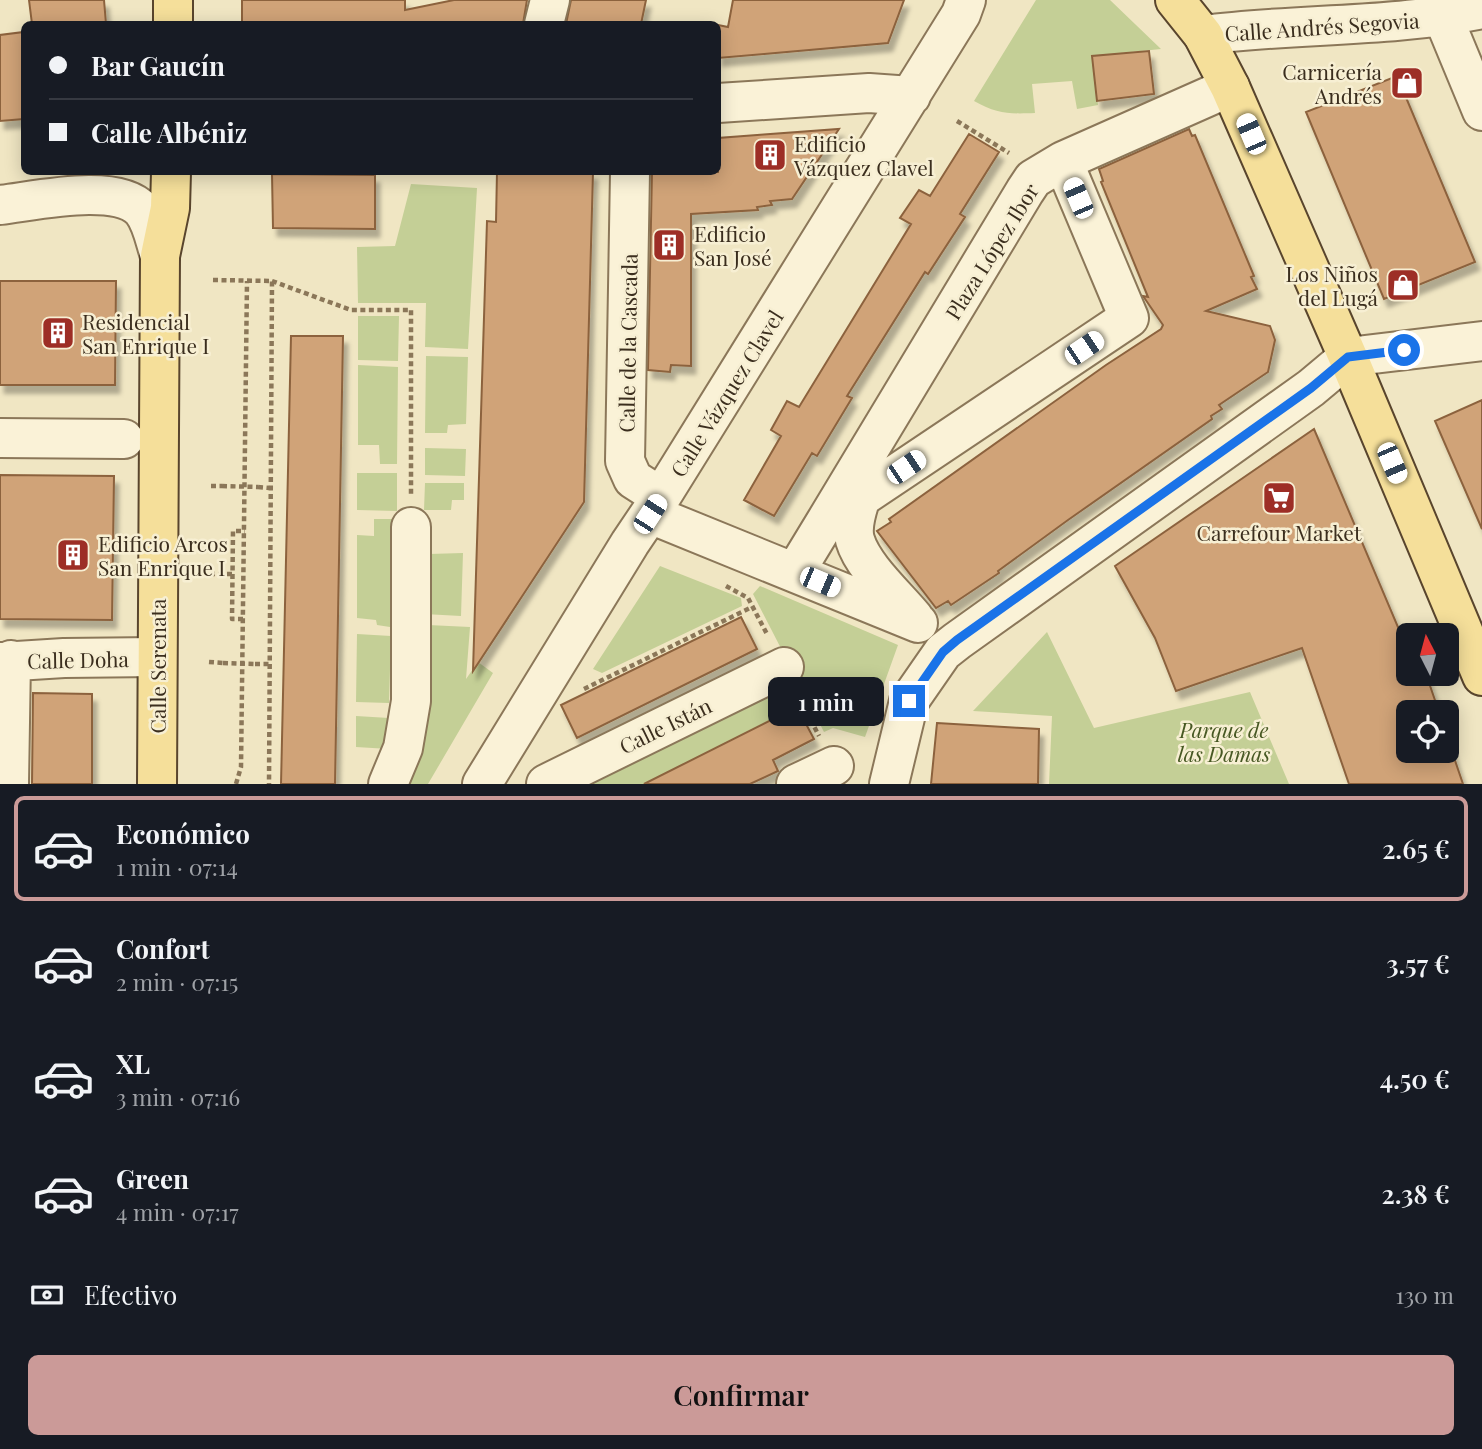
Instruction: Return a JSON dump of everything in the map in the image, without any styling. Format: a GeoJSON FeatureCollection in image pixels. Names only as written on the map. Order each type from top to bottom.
{"type":"FeatureCollection","features":[{"type":"Feature","properties":{"kind":"main road"},"geometry":{"type":"LineString","coordinates":[[173,0],[173,21]]}},
{"type":"Feature","properties":{"kind":"main road"},"geometry":{"type":"LineString","coordinates":[[1175,0],[1203,35],[1230,86],[1482,676]]}},
{"type":"Feature","properties":{"kind":"main road","name":"Calle Serenata"},"geometry":{"type":"LineString","coordinates":[[157,784],[160,256],[170,208],[171,175]]}},
{"type":"Feature","properties":{"kind":"street"},"geometry":{"type":"LineString","coordinates":[[545,21],[550,0]]}},
{"type":"Feature","properties":{"kind":"street","name":"Calle Vázquez Clavel"},"geometry":{"type":"LineString","coordinates":[[481,784],[911,96],[961,14],[966,0]]}},
{"type":"Feature","properties":{"kind":"street","name":"Calle Andrés Segovia"},"geometry":{"type":"LineString","coordinates":[[1203,35],[1386,11],[1443,17],[1482,9]]}},
{"type":"Feature","properties":{"kind":"street"},"geometry":{"type":"LineString","coordinates":[[1443,17],[1482,111]]}},
{"type":"Feature","properties":{"kind":"street"},"geometry":{"type":"LineString","coordinates":[[1063,161],[1230,86]]}},
{"type":"Feature","properties":{"kind":"street"},"geometry":{"type":"LineString","coordinates":[[721,103],[869,93],[911,96]]}},
{"type":"Feature","properties":{"kind":"street","name":"Plaza López Ibor"},"geometry":{"type":"LineString","coordinates":[[795,572],[1025,191],[1033,179],[1063,161],[1129,318],[826,521]]}},
{"type":"Feature","properties":{"kind":"street","name":"Calle de la Cascada"},"geometry":{"type":"LineString","coordinates":[[630,175],[625,461],[633,479],[656,505],[795,572],[918,623]]}},
{"type":"Feature","properties":{"kind":"street"},"geometry":{"type":"LineString","coordinates":[[0,205],[96,194],[113,195],[142,210],[160,256]]}},
{"type":"Feature","properties":{"kind":"street"},"geometry":{"type":"LineString","coordinates":[[889,784],[909,701],[950,646],[1311,388],[1348,357],[1482,341]]}},
{"type":"Feature","properties":{"kind":"street"},"geometry":{"type":"LineString","coordinates":[[0,438],[124,439]]}},
{"type":"Feature","properties":{"kind":"street"},"geometry":{"type":"LineString","coordinates":[[861,497],[856,516],[855,538],[865,560],[918,623],[950,646]]}},
{"type":"Feature","properties":{"kind":"street"},"geometry":{"type":"LineString","coordinates":[[388,784],[403,748],[411,701],[411,527]]}},
{"type":"Feature","properties":{"kind":"street","name":"Calle Doha"},"geometry":{"type":"LineString","coordinates":[[5,661],[156,657]]}},
{"type":"Feature","properties":{"kind":"street"},"geometry":{"type":"LineString","coordinates":[[5,661],[9,784]]}},
{"type":"Feature","properties":{"kind":"street","name":"Calle Istán"},"geometry":{"type":"LineString","coordinates":[[546,784],[784,667]]}},
{"type":"Feature","properties":{"kind":"street"},"geometry":{"type":"LineString","coordinates":[[796,784],[834,766]]}},
{"type":"Feature","properties":{"kind":"path"},"geometry":{"type":"LineString","coordinates":[[957,121],[1009,153]]}},
{"type":"Feature","properties":{"kind":"path"},"geometry":{"type":"LineString","coordinates":[[213,280],[272,281],[351,310],[411,310],[411,527]]}},
{"type":"Feature","properties":{"kind":"path"},"geometry":{"type":"LineString","coordinates":[[236,784],[241,767],[247,281]]}},
{"type":"Feature","properties":{"kind":"path"},"geometry":{"type":"LineString","coordinates":[[268,784],[272,281]]}},
{"type":"Feature","properties":{"kind":"path"},"geometry":{"type":"LineString","coordinates":[[211,486],[270,488]]}},
{"type":"Feature","properties":{"kind":"path"},"geometry":{"type":"LineString","coordinates":[[243,619],[232,619],[232,574],[233,531],[245,531]]}},
{"type":"Feature","properties":{"kind":"path"},"geometry":{"type":"LineString","coordinates":[[210,574],[232,574]]}},
{"type":"Feature","properties":{"kind":"path"},"geometry":{"type":"LineString","coordinates":[[573,695],[752,607]]}},
{"type":"Feature","properties":{"kind":"path"},"geometry":{"type":"LineString","coordinates":[[209,662],[270,664]]}},
{"type":"Feature","properties":{"kind":"green space"},"geometry":{"type":"Polygon","coordinates":[[[1036,0],[1110,0],[1161,49],[1092,56],[1098,105],[1077,109],[1072,81],[1032,84],[1035,113],[1003,112],[974,101],[1036,0]]]}},
{"type":"Feature","properties":{"kind":"green space"},"geometry":{"type":"Polygon","coordinates":[[[411,184],[477,188],[468,349],[425,347],[426,303],[358,303],[357,247],[395,246],[411,184]]]}},
{"type":"Feature","properties":{"kind":"green space"},"geometry":{"type":"Polygon","coordinates":[[[358,316],[399,316],[398,361],[358,360],[358,316]]]}},
{"type":"Feature","properties":{"kind":"green space"},"geometry":{"type":"Polygon","coordinates":[[[426,356],[468,357],[466,424],[448,425],[447,433],[425,433],[426,356]]]}},
{"type":"Feature","properties":{"kind":"green space"},"geometry":{"type":"Polygon","coordinates":[[[358,365],[398,367],[397,464],[380,464],[379,445],[358,445],[358,365]]]}},
{"type":"Feature","properties":{"kind":"green space"},"geometry":{"type":"Polygon","coordinates":[[[425,448],[466,449],[465,476],[425,475],[425,448]]]}},
{"type":"Feature","properties":{"kind":"green space"},"geometry":{"type":"Polygon","coordinates":[[[357,473],[397,473],[397,511],[357,510],[357,473]]]}},
{"type":"Feature","properties":{"kind":"green space"},"geometry":{"type":"Polygon","coordinates":[[[425,483],[464,483],[464,500],[452,500],[451,510],[424,510],[425,483]]]}},
{"type":"Feature","properties":{"kind":"green space"},"geometry":{"type":"Polygon","coordinates":[[[374,519],[392,519],[390,627],[377,625],[376,620],[357,618],[357,535],[374,536],[374,519]]]}},
{"type":"Feature","properties":{"kind":"green space"},"geometry":{"type":"Polygon","coordinates":[[[463,553],[461,616],[424,614],[429,554],[463,553]]]}},
{"type":"Feature","properties":{"kind":"green space"},"geometry":{"type":"Polygon","coordinates":[[[660,566],[741,598],[742,606],[602,673],[593,669],[660,566]]]}},
{"type":"Feature","properties":{"kind":"green space"},"geometry":{"type":"Polygon","coordinates":[[[760,586],[898,645],[865,737],[833,728],[824,732],[753,594],[760,586]]]}},
{"type":"Feature","properties":{"kind":"green space"},"geometry":{"type":"Polygon","coordinates":[[[428,625],[470,627],[466,679],[478,662],[493,673],[428,784],[401,784],[428,625]]]}},
{"type":"Feature","properties":{"kind":"green space","name":"Parque de las Damas"},"geometry":{"type":"Polygon","coordinates":[[[1047,632],[1094,728],[1250,692],[1289,784],[1049,784],[1052,716],[973,711],[1047,632]]]}},
{"type":"Feature","properties":{"kind":"green space"},"geometry":{"type":"Polygon","coordinates":[[[357,634],[391,636],[389,703],[356,702],[357,634]]]}},
{"type":"Feature","properties":{"kind":"green space"},"geometry":{"type":"Polygon","coordinates":[[[781,676],[797,707],[644,784],[557,784],[781,676]]]}},
{"type":"Feature","properties":{"kind":"green space"},"geometry":{"type":"Polygon","coordinates":[[[356,716],[389,718],[389,749],[356,747],[356,716]]]}},
{"type":"Feature","properties":{"kind":"building"},"geometry":{"type":"Polygon","coordinates":[[[29,0],[104,0],[106,21],[32,21],[29,0]]]}},
{"type":"Feature","properties":{"kind":"building"},"geometry":{"type":"Polygon","coordinates":[[[242,0],[405,0],[405,10],[454,0],[527,0],[524,21],[242,21],[242,0]]]}},
{"type":"Feature","properties":{"kind":"building"},"geometry":{"type":"Polygon","coordinates":[[[571,0],[646,0],[642,21],[567,21],[571,0]]]}},
{"type":"Feature","properties":{"kind":"building"},"geometry":{"type":"Polygon","coordinates":[[[733,0],[904,0],[888,43],[721,58],[721,26],[728,27],[733,0]]]}},
{"type":"Feature","properties":{"kind":"building"},"geometry":{"type":"Polygon","coordinates":[[[21,32],[21,119],[0,121],[0,35],[21,32]]]}},
{"type":"Feature","properties":{"kind":"building"},"geometry":{"type":"Polygon","coordinates":[[[1149,51],[1154,94],[1097,101],[1092,56],[1149,51]]]}},
{"type":"Feature","properties":{"kind":"building"},"geometry":{"type":"Polygon","coordinates":[[[1397,76],[1475,262],[1384,299],[1306,112],[1397,76]]]}},
{"type":"Feature","properties":{"kind":"building"},"geometry":{"type":"Polygon","coordinates":[[[839,129],[792,199],[770,201],[772,205],[757,207],[758,210],[691,214],[691,366],[671,365],[670,372],[648,370],[652,175],[721,175],[721,138],[839,129]]]}},
{"type":"Feature","properties":{"kind":"building"},"geometry":{"type":"Polygon","coordinates":[[[1189,129],[1192,136],[1195,135],[1257,289],[1206,311],[1270,326],[1275,340],[1268,372],[1219,405],[1222,409],[1211,416],[1212,419],[1068,520],[998,571],[999,573],[951,605],[948,601],[936,608],[877,531],[891,522],[889,519],[1161,329],[1163,325],[1143,296],[1148,297],[1101,182],[1103,181],[1099,169],[1189,129]]]}},
{"type":"Feature","properties":{"kind":"building"},"geometry":{"type":"Polygon","coordinates":[[[969,134],[999,152],[960,214],[965,217],[928,274],[925,272],[847,396],[852,398],[817,456],[812,453],[774,516],[744,500],[781,436],[771,430],[787,401],[799,407],[911,224],[900,218],[919,190],[930,196],[969,134]]]}},
{"type":"Feature","properties":{"kind":"building"},"geometry":{"type":"Polygon","coordinates":[[[272,175],[375,175],[375,229],[273,228],[272,175]]]}},
{"type":"Feature","properties":{"kind":"building"},"geometry":{"type":"Polygon","coordinates":[[[497,175],[593,175],[584,502],[473,671],[487,221],[496,222],[497,175]]]}},
{"type":"Feature","properties":{"kind":"building","name":"Residencial San Enrique I"},"geometry":{"type":"Polygon","coordinates":[[[0,281],[116,281],[115,385],[0,385],[0,281]]]}},
{"type":"Feature","properties":{"kind":"building"},"geometry":{"type":"Polygon","coordinates":[[[291,336],[343,336],[335,784],[281,784],[291,336]]]}},
{"type":"Feature","properties":{"kind":"building"},"geometry":{"type":"Polygon","coordinates":[[[1482,400],[1482,529],[1435,421],[1482,400]]]}},
{"type":"Feature","properties":{"kind":"building","name":"Carrefour Market"},"geometry":{"type":"Polygon","coordinates":[[[1314,429],[1396,623],[1396,686],[1430,686],[1435,700],[1396,700],[1396,763],[1456,763],[1463,784],[1349,784],[1302,648],[1176,691],[1155,638],[1115,566],[1314,429]]]}},
{"type":"Feature","properties":{"kind":"building","name":"Edificio Arcos San Enrique I"},"geometry":{"type":"Polygon","coordinates":[[[0,475],[114,476],[112,620],[0,619],[0,475]]]}},
{"type":"Feature","properties":{"kind":"building"},"geometry":{"type":"Polygon","coordinates":[[[741,617],[757,649],[577,738],[561,705],[741,617]]]}},
{"type":"Feature","properties":{"kind":"building"},"geometry":{"type":"Polygon","coordinates":[[[33,693],[92,694],[92,784],[32,784],[33,693]]]}},
{"type":"Feature","properties":{"kind":"building"},"geometry":{"type":"Polygon","coordinates":[[[797,707],[814,739],[773,760],[778,771],[750,784],[644,784],[797,707]]]}},
{"type":"Feature","properties":{"kind":"building"},"geometry":{"type":"Polygon","coordinates":[[[937,723],[1039,729],[1038,784],[931,784],[937,723]]]}},
{"type":"Feature","properties":{"kind":"place","name":"Carnicería Andrés"},"geometry":{"type":"Point","coordinates":[1407,83]}},
{"type":"Feature","properties":{"kind":"place","name":"Edificio Vázquez Clavel"},"geometry":{"type":"Point","coordinates":[770,155]}},
{"type":"Feature","properties":{"kind":"place","name":"Edificio San José"},"geometry":{"type":"Point","coordinates":[669,245]}},
{"type":"Feature","properties":{"kind":"place","name":"Los Niños del Lugá"},"geometry":{"type":"Point","coordinates":[1403,285]}},
{"type":"Feature","properties":{"kind":"place","name":"Residencial San Enrique I"},"geometry":{"type":"Point","coordinates":[58,333]}},
{"type":"Feature","properties":{"kind":"place","name":"Carrefour Market"},"geometry":{"type":"Point","coordinates":[1279,498]}},
{"type":"Feature","properties":{"kind":"place","name":"Edificio Arcos San Enrique I"},"geometry":{"type":"Point","coordinates":[73,555]}},
{"type":"Feature","properties":{"kind":"route"},"geometry":{"type":"LineString","coordinates":[[909,701],[943,652],[957,640],[1311,388],[1348,357],[1404,350]]}}]}
